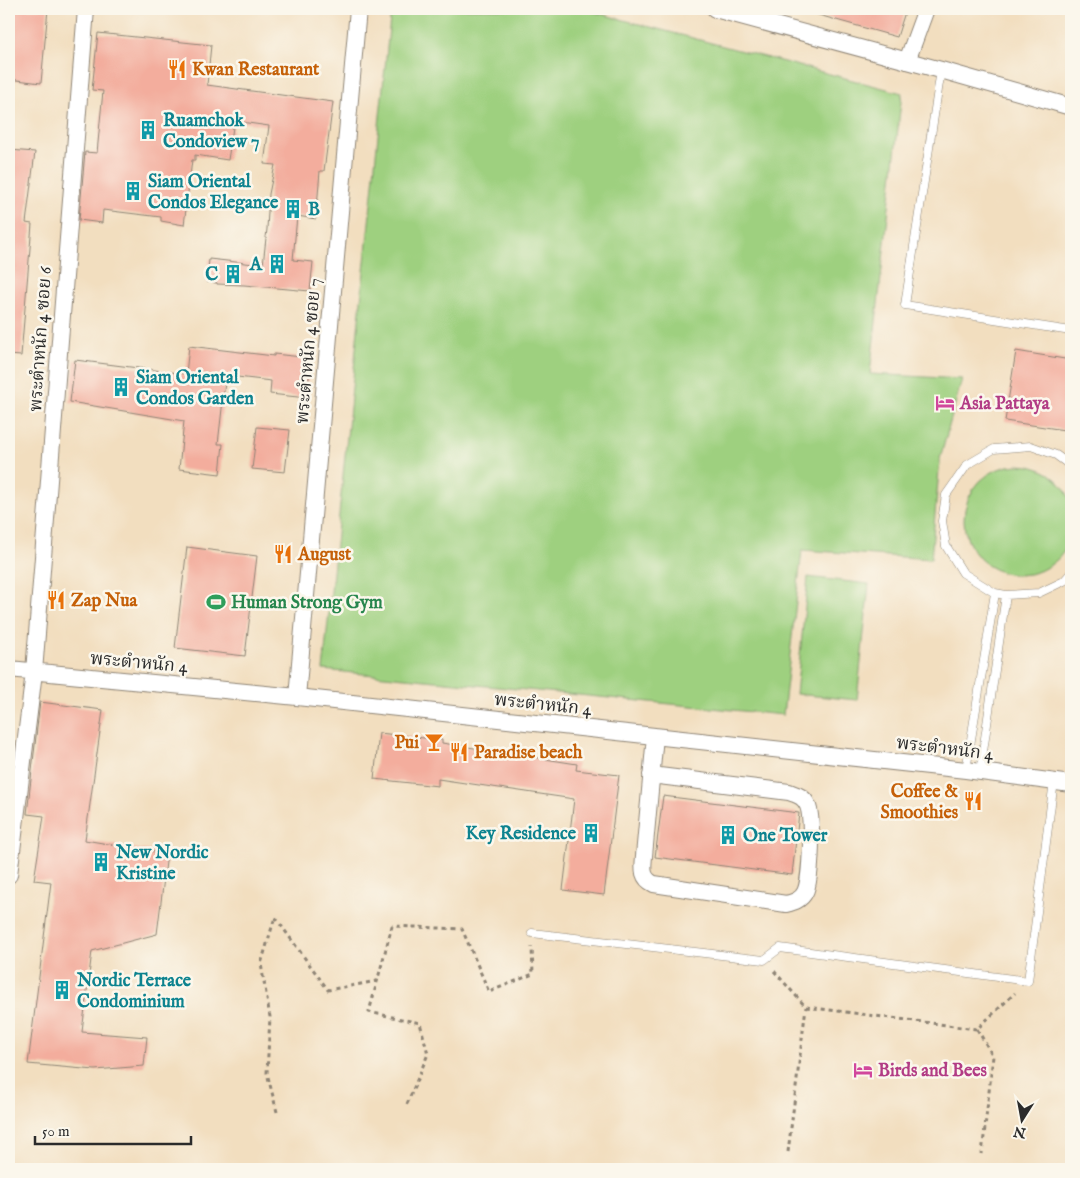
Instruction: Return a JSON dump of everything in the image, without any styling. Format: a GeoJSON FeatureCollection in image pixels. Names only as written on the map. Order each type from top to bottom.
{"type":"FeatureCollection","features":[{"type":"Feature","properties":{"kind":"street","name":"พระตำหนัก 4 ซอย 6"},"geometry":{"type":"LineString","coordinates":[[9,875],[34,672],[86,9]]}},
{"type":"Feature","properties":{"kind":"street","name":"พระตำหนัก 4 ซอย 7"},"geometry":{"type":"LineString","coordinates":[[297,697],[358,9]]}},
{"type":"Feature","properties":{"kind":"street"},"geometry":{"type":"LineString","coordinates":[[715,9],[1071,107]]}},
{"type":"Feature","properties":{"kind":"street"},"geometry":{"type":"LineString","coordinates":[[907,61],[926,9]]}},
{"type":"Feature","properties":{"kind":"street","name":"พระตำหนัก 4"},"geometry":{"type":"LineString","coordinates":[[9,669],[297,697],[973,771],[1071,784]]}},
{"type":"Feature","properties":{"kind":"street"},"geometry":{"type":"LineString","coordinates":[[651,775],[789,792],[799,795],[809,806],[812,828],[807,883],[801,897],[795,902],[786,904],[654,884],[645,878],[643,866],[651,775],[655,736]]}},
{"type":"Feature","properties":{"kind":"lane"},"geometry":{"type":"LineString","coordinates":[[941,70],[905,305],[1071,331]]}},
{"type":"Feature","properties":{"kind":"lane"},"geometry":{"type":"LineString","coordinates":[[1071,466],[1056,455],[1031,446],[994,449],[966,464],[946,495],[942,521],[946,546],[963,573],[995,593],[1006,595],[1039,593],[1064,581],[1071,573]]}},
{"type":"Feature","properties":{"kind":"lane"},"geometry":{"type":"LineString","coordinates":[[973,771],[995,593]]}},
{"type":"Feature","properties":{"kind":"lane"},"geometry":{"type":"LineString","coordinates":[[973,771],[1006,595]]}},
{"type":"Feature","properties":{"kind":"lane"},"geometry":{"type":"LineString","coordinates":[[532,933],[764,960],[780,948],[1028,981],[1054,781]]}},
{"type":"Feature","properties":{"kind":"path"},"geometry":{"type":"LineString","coordinates":[[277,1112],[267,1073],[270,1017],[261,964],[275,918],[328,990],[377,981]]}},
{"type":"Feature","properties":{"kind":"path"},"geometry":{"type":"LineString","coordinates":[[407,1104],[428,1054],[420,1023],[369,1012],[392,926],[462,929],[489,992],[533,974],[532,933]]}},
{"type":"Feature","properties":{"kind":"path"},"geometry":{"type":"LineString","coordinates":[[764,960],[806,1007],[976,1029],[994,1056],[982,1154]]}},
{"type":"Feature","properties":{"kind":"path"},"geometry":{"type":"LineString","coordinates":[[976,1029],[1028,981]]}},
{"type":"Feature","properties":{"kind":"path"},"geometry":{"type":"LineString","coordinates":[[788,1152],[806,1007]]}},
{"type":"Feature","properties":{"kind":"green space"},"geometry":{"type":"Polygon","coordinates":[[[391,9],[582,9],[902,93],[870,374],[962,379],[940,459],[931,559],[802,550],[783,715],[323,670],[391,9]]]}},
{"type":"Feature","properties":{"kind":"green space"},"geometry":{"type":"Polygon","coordinates":[[[1019,465],[1040,470],[1058,481],[1069,499],[1074,520],[1069,541],[1058,559],[1040,570],[1019,575],[998,570],[980,559],[969,541],[964,520],[969,499],[980,481],[998,470],[1019,465]]]}},
{"type":"Feature","properties":{"kind":"green space"},"geometry":{"type":"Polygon","coordinates":[[[808,577],[869,584],[857,700],[796,694],[808,577]]]}},
{"type":"Feature","properties":{"kind":"building"},"geometry":{"type":"Polygon","coordinates":[[[9,9],[48,9],[41,83],[9,79],[9,9]]]}},
{"type":"Feature","properties":{"kind":"building"},"geometry":{"type":"Polygon","coordinates":[[[816,9],[906,9],[897,37],[815,14],[816,9]]]}},
{"type":"Feature","properties":{"kind":"building"},"geometry":{"type":"Polygon","coordinates":[[[98,33],[211,45],[207,85],[333,102],[324,171],[320,171],[316,219],[297,216],[293,260],[313,262],[310,291],[207,282],[209,259],[263,265],[269,194],[275,165],[264,164],[269,126],[234,121],[228,160],[195,155],[195,160],[192,160],[184,225],[161,221],[161,217],[103,210],[102,223],[79,220],[85,152],[97,153],[103,91],[92,90],[98,33]]]}},
{"type":"Feature","properties":{"kind":"building"},"geometry":{"type":"Polygon","coordinates":[[[9,150],[35,152],[26,223],[32,224],[21,356],[9,355],[9,150]]]}},
{"type":"Feature","properties":{"kind":"building"},"geometry":{"type":"Polygon","coordinates":[[[189,346],[274,356],[274,354],[311,358],[307,398],[270,394],[271,381],[229,376],[228,383],[225,382],[218,444],[223,444],[220,474],[179,469],[184,421],[70,402],[75,360],[186,374],[189,346]]]}},
{"type":"Feature","properties":{"kind":"building"},"geometry":{"type":"Polygon","coordinates":[[[1016,351],[1071,360],[1071,431],[1005,421],[1016,351]]]}},
{"type":"Feature","properties":{"kind":"building"},"geometry":{"type":"Polygon","coordinates":[[[257,427],[290,430],[285,472],[252,469],[257,427]]]}},
{"type":"Feature","properties":{"kind":"building","name":"Human Strong Gym"},"geometry":{"type":"Polygon","coordinates":[[[187,547],[257,556],[245,656],[175,648],[187,547]]]}},
{"type":"Feature","properties":{"kind":"building"},"geometry":{"type":"Polygon","coordinates":[[[40,702],[103,710],[85,840],[167,854],[157,934],[92,951],[82,1032],[147,1037],[144,1066],[95,1070],[28,1064],[51,882],[34,880],[44,816],[27,814],[40,702]]]}},
{"type":"Feature","properties":{"kind":"building"},"geometry":{"type":"Polygon","coordinates":[[[379,733],[442,740],[442,743],[577,764],[576,770],[619,775],[604,895],[563,890],[574,799],[438,779],[438,786],[374,779],[379,733]]]}},
{"type":"Feature","properties":{"kind":"building","name":"One Tower"},"geometry":{"type":"Polygon","coordinates":[[[663,796],[799,813],[792,875],[655,857],[663,796]]]}},
{"type":"Feature","properties":{"kind":"place","name":"Kwan Restaurant"},"geometry":{"type":"Point","coordinates":[177,69]}},
{"type":"Feature","properties":{"kind":"place","name":"Ruamchok Condoview 7"},"geometry":{"type":"Point","coordinates":[148,130]}},
{"type":"Feature","properties":{"kind":"place","name":"Siam Oriental Condos Elegance"},"geometry":{"type":"Point","coordinates":[133,191]}},
{"type":"Feature","properties":{"kind":"place","name":"B"},"geometry":{"type":"Point","coordinates":[293,209]}},
{"type":"Feature","properties":{"kind":"place","name":"A"},"geometry":{"type":"Point","coordinates":[277,264]}},
{"type":"Feature","properties":{"kind":"place","name":"C"},"geometry":{"type":"Point","coordinates":[233,274]}},
{"type":"Feature","properties":{"kind":"place","name":"Siam Oriental Condos Garden"},"geometry":{"type":"Point","coordinates":[121,387]}},
{"type":"Feature","properties":{"kind":"place","name":"Asia Pattaya"},"geometry":{"type":"Point","coordinates":[945,403]}},
{"type":"Feature","properties":{"kind":"place","name":"August"},"geometry":{"type":"Point","coordinates":[283,554]}},
{"type":"Feature","properties":{"kind":"place","name":"Zap Nua"},"geometry":{"type":"Point","coordinates":[56,600]}},
{"type":"Feature","properties":{"kind":"place","name":"Human Strong Gym"},"geometry":{"type":"Point","coordinates":[216,602]}},
{"type":"Feature","properties":{"kind":"place","name":"Pui"},"geometry":{"type":"Point","coordinates":[434,742]}},
{"type":"Feature","properties":{"kind":"place","name":"Paradise beach"},"geometry":{"type":"Point","coordinates":[459,752]}},
{"type":"Feature","properties":{"kind":"place","name":"Coffee & Smoothies"},"geometry":{"type":"Point","coordinates":[973,801]}},
{"type":"Feature","properties":{"kind":"place","name":"Key Residence"},"geometry":{"type":"Point","coordinates":[591,833]}},
{"type":"Feature","properties":{"kind":"place","name":"One Tower"},"geometry":{"type":"Point","coordinates":[728,835]}},
{"type":"Feature","properties":{"kind":"place","name":"New Nordic Kristine"},"geometry":{"type":"Point","coordinates":[101,862]}},
{"type":"Feature","properties":{"kind":"place","name":"Nordic Terrace Condominium"},"geometry":{"type":"Point","coordinates":[62,990]}},
{"type":"Feature","properties":{"kind":"place","name":"Birds and Bees"},"geometry":{"type":"Point","coordinates":[863,1070]}}]}
